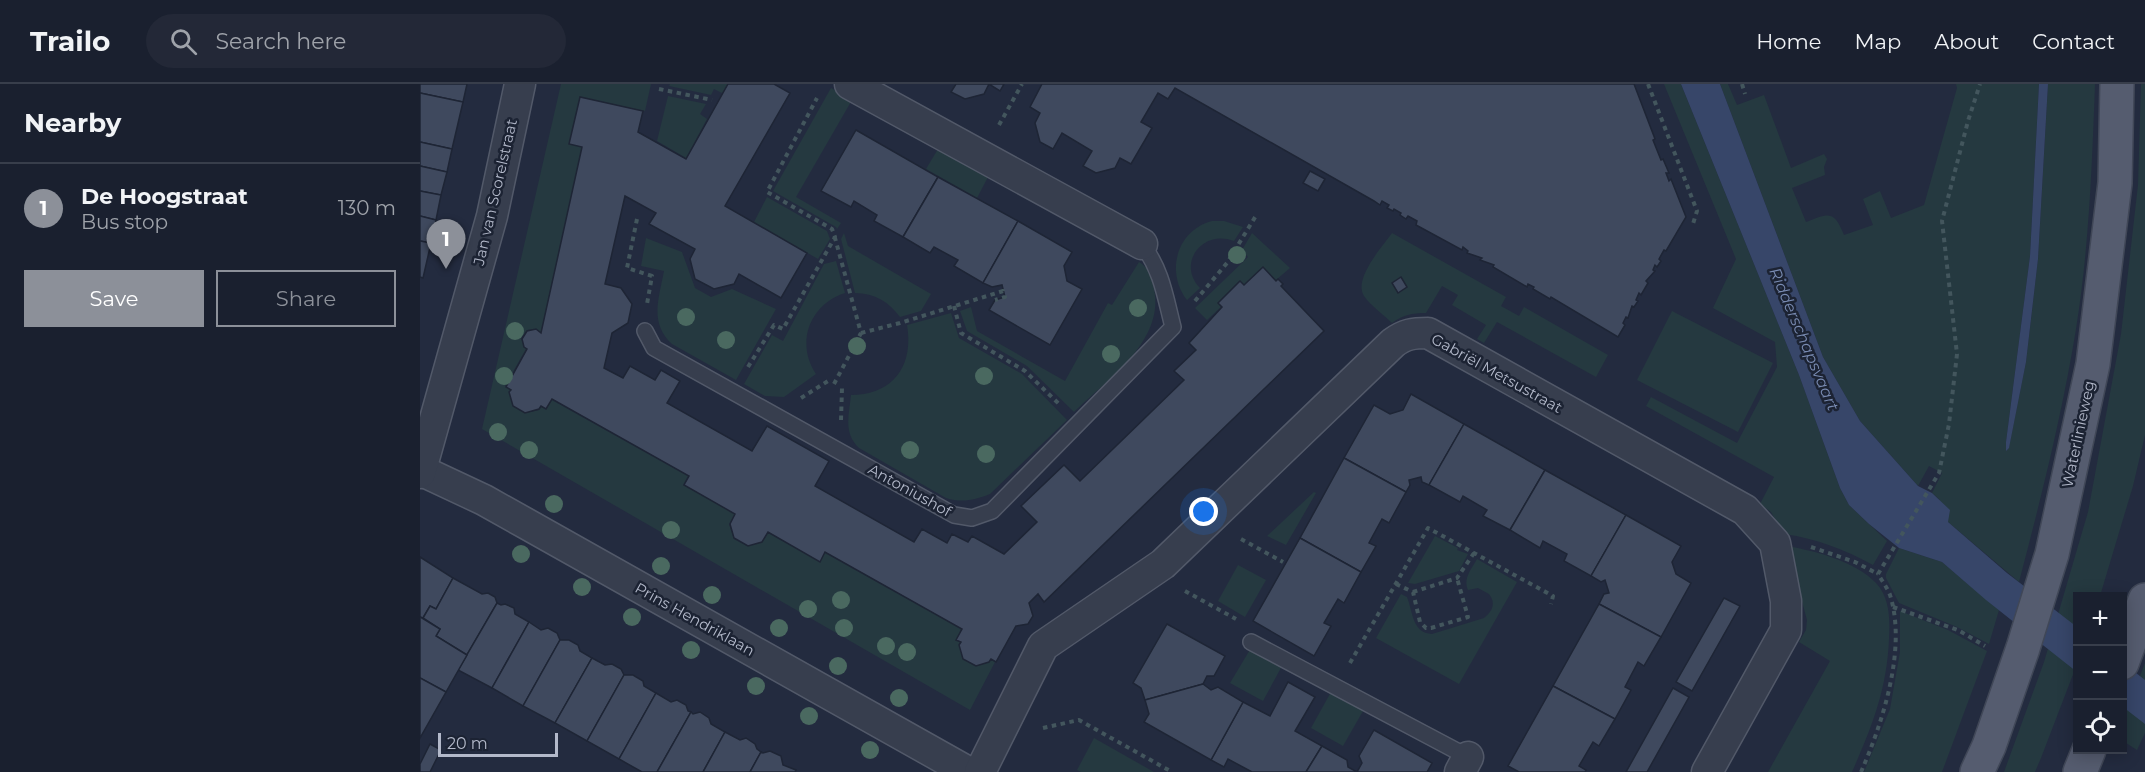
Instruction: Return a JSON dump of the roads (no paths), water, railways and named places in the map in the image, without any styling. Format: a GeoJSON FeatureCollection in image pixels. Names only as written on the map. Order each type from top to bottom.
{"type":"FeatureCollection","features":[{"type":"Feature","properties":{"kind":"main road","name":"Waterlinieweg"},"geometry":{"type":"LineString","coordinates":[[1977,772],[1989,746],[2023,648],[2052,554],[2093,363],[2115,183],[2117,84]]}},
{"type":"Feature","properties":{"kind":"main road"},"geometry":{"type":"LineString","coordinates":[[2127,651],[2145,600]]}},
{"type":"Feature","properties":{"kind":"main road"},"geometry":{"type":"LineString","coordinates":[[2080,772],[2087,754]]}},
{"type":"Feature","properties":{"kind":"street","name":"Jan van Scorelstraat"},"geometry":{"type":"LineString","coordinates":[[421,471],[492,216],[520,84]]}},
{"type":"Feature","properties":{"kind":"street"},"geometry":{"type":"LineString","coordinates":[[849,84],[1142,244]]}},
{"type":"Feature","properties":{"kind":"street","name":"Gabriël Metsustraat"},"geometry":{"type":"LineString","coordinates":[[980,772],[1043,646],[1154,572],[1404,335],[1428,333],[1745,510],[1775,543],[1786,601],[1786,630],[1707,772]]}},
{"type":"Feature","properties":{"kind":"street","name":"Prins Hendriklaan"},"geometry":{"type":"LineString","coordinates":[[421,471],[484,500],[968,772]]}},
{"type":"Feature","properties":{"kind":"lane","name":"Antoniushof"},"geometry":{"type":"LineString","coordinates":[[645,332],[654,348],[733,393],[954,515],[972,518],[992,511],[1173,327],[1160,276],[1154,260],[1142,244]]}},
{"type":"Feature","properties":{"kind":"lane"},"geometry":{"type":"LineString","coordinates":[[1251,642],[1336,687],[1464,765]]}},
{"type":"Feature","properties":{"kind":"water","name":"Ridderschapsvaart"},"geometry":{"type":"Polygon","coordinates":[[[1681,84],[1720,84],[1823,357],[1860,421],[1918,486],[1932,493],[1950,510],[1948,522],[2007,573],[2073,624],[2073,669],[1942,562],[1899,548],[1849,505],[1840,488],[1799,375],[1681,84]]]}},
{"type":"Feature","properties":{"kind":"water"},"geometry":{"type":"Polygon","coordinates":[[[2039,84],[2048,84],[2038,259],[2026,362],[2009,448],[2006,451],[2030,256],[2039,84]]]}},
{"type":"Feature","properties":{"kind":"water"},"geometry":{"type":"Polygon","coordinates":[[[2127,666],[2145,680],[2145,724],[2127,710],[2127,666]]]}},
{"type":"Feature","properties":{"kind":"place","name":"De Hoogstraat"},"geometry":{"type":"Point","coordinates":[446,269]}}]}
